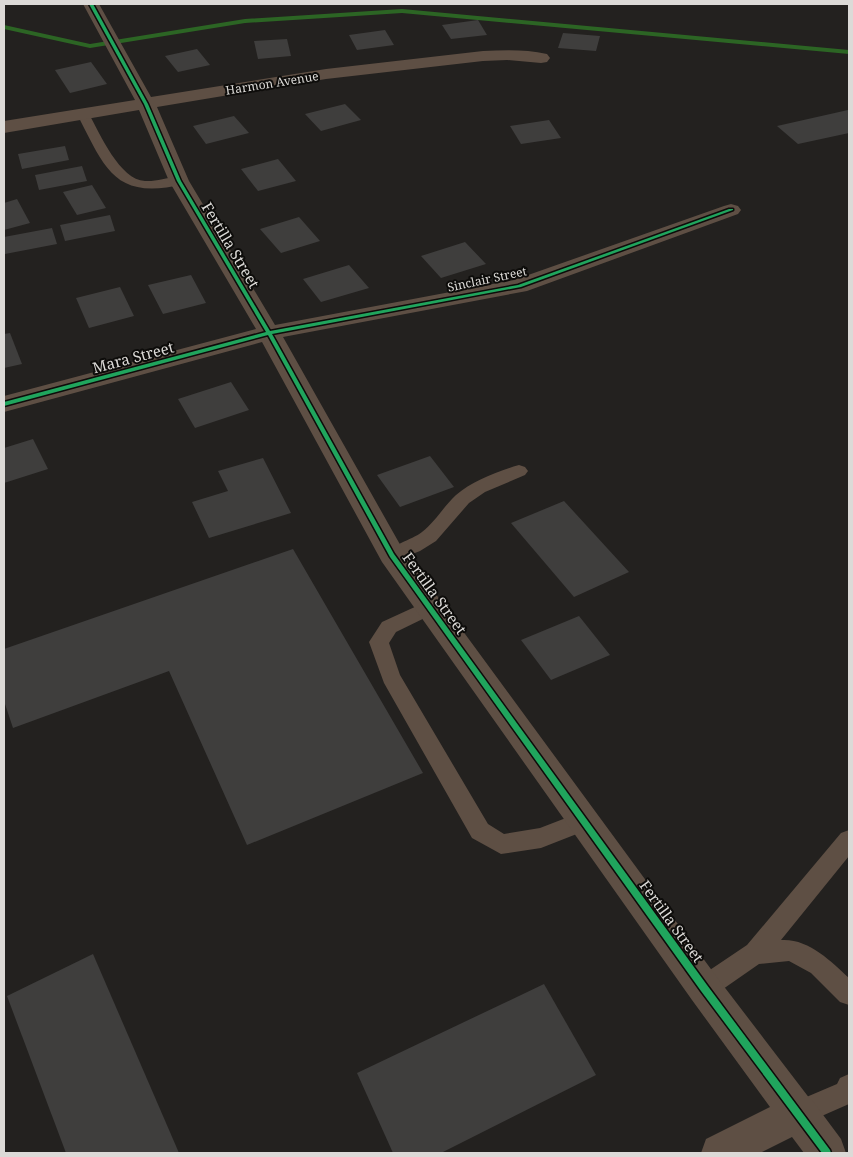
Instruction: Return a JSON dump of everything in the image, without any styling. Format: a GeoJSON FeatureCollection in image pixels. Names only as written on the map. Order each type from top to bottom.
{"type":"FeatureCollection","features":[{"type":"Feature","properties":{"kind":"street","name":"Fertilla Street"},"geometry":{"type":"LineString","coordinates":[[91,4],[146,104],[179,181],[268,333],[392,555],[704,988],[827,1153]]}},
{"type":"Feature","properties":{"kind":"street","name":"Harmon Avenue"},"geometry":{"type":"LineString","coordinates":[[4,126],[326,74],[483,56],[507,55],[541,58]]}},
{"type":"Feature","properties":{"kind":"street","name":"Sinclair Street"},"geometry":{"type":"LineString","coordinates":[[268,333],[519,286],[731,210]]}},
{"type":"Feature","properties":{"kind":"street","name":"Mara Street"},"geometry":{"type":"LineString","coordinates":[[4,404],[268,333]]}},
{"type":"Feature","properties":{"kind":"street"},"geometry":{"type":"LineString","coordinates":[[720,1153],[799,1113]]}},
{"type":"Feature","properties":{"kind":"lane"},"geometry":{"type":"LineString","coordinates":[[83,114],[106,155],[129,181],[138,185],[146,185],[179,181]]}},
{"type":"Feature","properties":{"kind":"lane"},"geometry":{"type":"LineString","coordinates":[[392,555],[414,546],[430,536],[463,499],[471,493],[519,471]]}},
{"type":"Feature","properties":{"kind":"lane"},"geometry":{"type":"LineString","coordinates":[[430,607],[389,627],[379,642],[390,677],[480,831],[501,844],[541,838],[584,821]]}},
{"type":"Feature","properties":{"kind":"lane"},"geometry":{"type":"LineString","coordinates":[[704,988],[754,953],[849,840]]}},
{"type":"Feature","properties":{"kind":"lane"},"geometry":{"type":"LineString","coordinates":[[754,953],[791,950],[820,965],[849,994]]}},
{"type":"Feature","properties":{"kind":"lane"},"geometry":{"type":"LineString","coordinates":[[799,1113],[846,1093],[849,1087]]}},
{"type":"Feature","properties":{"kind":"building"},"geometry":{"type":"Polygon","coordinates":[[[478,20],[487,35],[451,39],[442,25],[478,20]]]}},
{"type":"Feature","properties":{"kind":"building"},"geometry":{"type":"Polygon","coordinates":[[[385,30],[394,45],[357,50],[349,35],[385,30]]]}},
{"type":"Feature","properties":{"kind":"building"},"geometry":{"type":"Polygon","coordinates":[[[563,33],[600,36],[596,51],[558,48],[563,33]]]}},
{"type":"Feature","properties":{"kind":"building"},"geometry":{"type":"Polygon","coordinates":[[[287,39],[291,56],[258,59],[254,41],[287,39]]]}},
{"type":"Feature","properties":{"kind":"building"},"geometry":{"type":"Polygon","coordinates":[[[197,49],[210,65],[178,72],[165,56],[197,49]]]}},
{"type":"Feature","properties":{"kind":"building"},"geometry":{"type":"Polygon","coordinates":[[[91,62],[107,84],[70,93],[55,70],[91,62]]]}},
{"type":"Feature","properties":{"kind":"building"},"geometry":{"type":"Polygon","coordinates":[[[345,104],[361,120],[321,131],[305,114],[345,104]]]}},
{"type":"Feature","properties":{"kind":"building"},"geometry":{"type":"Polygon","coordinates":[[[848,110],[849,133],[798,144],[777,126],[848,110]]]}},
{"type":"Feature","properties":{"kind":"building"},"geometry":{"type":"Polygon","coordinates":[[[234,116],[249,133],[206,144],[193,126],[234,116]]]}},
{"type":"Feature","properties":{"kind":"building"},"geometry":{"type":"Polygon","coordinates":[[[549,120],[561,138],[521,144],[510,126],[549,120]]]}},
{"type":"Feature","properties":{"kind":"building"},"geometry":{"type":"Polygon","coordinates":[[[65,146],[69,160],[22,169],[18,154],[65,146]]]}},
{"type":"Feature","properties":{"kind":"building"},"geometry":{"type":"Polygon","coordinates":[[[278,159],[296,181],[258,191],[241,169],[278,159]]]}},
{"type":"Feature","properties":{"kind":"building"},"geometry":{"type":"Polygon","coordinates":[[[82,166],[87,181],[39,190],[35,175],[82,166]]]}},
{"type":"Feature","properties":{"kind":"building"},"geometry":{"type":"Polygon","coordinates":[[[92,185],[106,208],[77,215],[63,192],[92,185]]]}},
{"type":"Feature","properties":{"kind":"building"},"geometry":{"type":"Polygon","coordinates":[[[17,199],[30,223],[4,230],[4,203],[17,199]]]}},
{"type":"Feature","properties":{"kind":"building"},"geometry":{"type":"Polygon","coordinates":[[[110,215],[115,231],[65,241],[60,225],[110,215]]]}},
{"type":"Feature","properties":{"kind":"building"},"geometry":{"type":"Polygon","coordinates":[[[299,217],[320,241],[281,253],[260,229],[299,217]]]}},
{"type":"Feature","properties":{"kind":"building"},"geometry":{"type":"Polygon","coordinates":[[[52,228],[57,244],[5,254],[4,237],[52,228]]]}},
{"type":"Feature","properties":{"kind":"building"},"geometry":{"type":"Polygon","coordinates":[[[465,242],[486,264],[441,278],[421,256],[465,242]]]}},
{"type":"Feature","properties":{"kind":"building"},"geometry":{"type":"Polygon","coordinates":[[[349,265],[369,288],[321,302],[303,279],[349,265]]]}},
{"type":"Feature","properties":{"kind":"building"},"geometry":{"type":"Polygon","coordinates":[[[191,275],[206,303],[163,314],[148,285],[191,275]]]}},
{"type":"Feature","properties":{"kind":"building"},"geometry":{"type":"Polygon","coordinates":[[[120,287],[134,316],[89,328],[76,298],[120,287]]]}},
{"type":"Feature","properties":{"kind":"building"},"geometry":{"type":"Polygon","coordinates":[[[10,333],[22,364],[4,368],[4,334],[10,333]]]}},
{"type":"Feature","properties":{"kind":"building"},"geometry":{"type":"Polygon","coordinates":[[[231,382],[249,410],[195,428],[178,399],[231,382]]]}},
{"type":"Feature","properties":{"kind":"building"},"geometry":{"type":"Polygon","coordinates":[[[33,439],[48,469],[4,483],[4,448],[33,439]]]}},
{"type":"Feature","properties":{"kind":"building"},"geometry":{"type":"Polygon","coordinates":[[[430,456],[454,487],[400,507],[377,475],[430,456]]]}},
{"type":"Feature","properties":{"kind":"building"},"geometry":{"type":"Polygon","coordinates":[[[263,458],[291,513],[209,538],[192,502],[228,491],[218,471],[263,458]]]}},
{"type":"Feature","properties":{"kind":"building"},"geometry":{"type":"Polygon","coordinates":[[[564,501],[629,572],[574,597],[511,523],[564,501]]]}},
{"type":"Feature","properties":{"kind":"building"},"geometry":{"type":"Polygon","coordinates":[[[293,549],[423,773],[247,845],[169,671],[13,728],[4,701],[4,649],[293,549]]]}},
{"type":"Feature","properties":{"kind":"building"},"geometry":{"type":"Polygon","coordinates":[[[579,616],[610,655],[551,680],[521,640],[579,616]]]}},
{"type":"Feature","properties":{"kind":"building"},"geometry":{"type":"Polygon","coordinates":[[[93,954],[179,1153],[66,1153],[7,996],[93,954]]]}},
{"type":"Feature","properties":{"kind":"building"},"geometry":{"type":"Polygon","coordinates":[[[544,984],[596,1075],[441,1153],[393,1153],[357,1073],[544,984]]]}},
{"type":"Feature","properties":{"kind":"waterway"},"geometry":{"type":"LineString","coordinates":[[4,27],[90,46],[245,21],[402,11],[849,52]]}},
{"type":"Feature","properties":{"kind":"cycle path"},"geometry":{"type":"LineString","coordinates":[[91,4],[146,104],[179,181],[269,333],[392,555],[704,988],[827,1153]]}},
{"type":"Feature","properties":{"kind":"cycle path"},"geometry":{"type":"LineString","coordinates":[[4,404],[269,333],[519,286],[731,210]]}}]}
